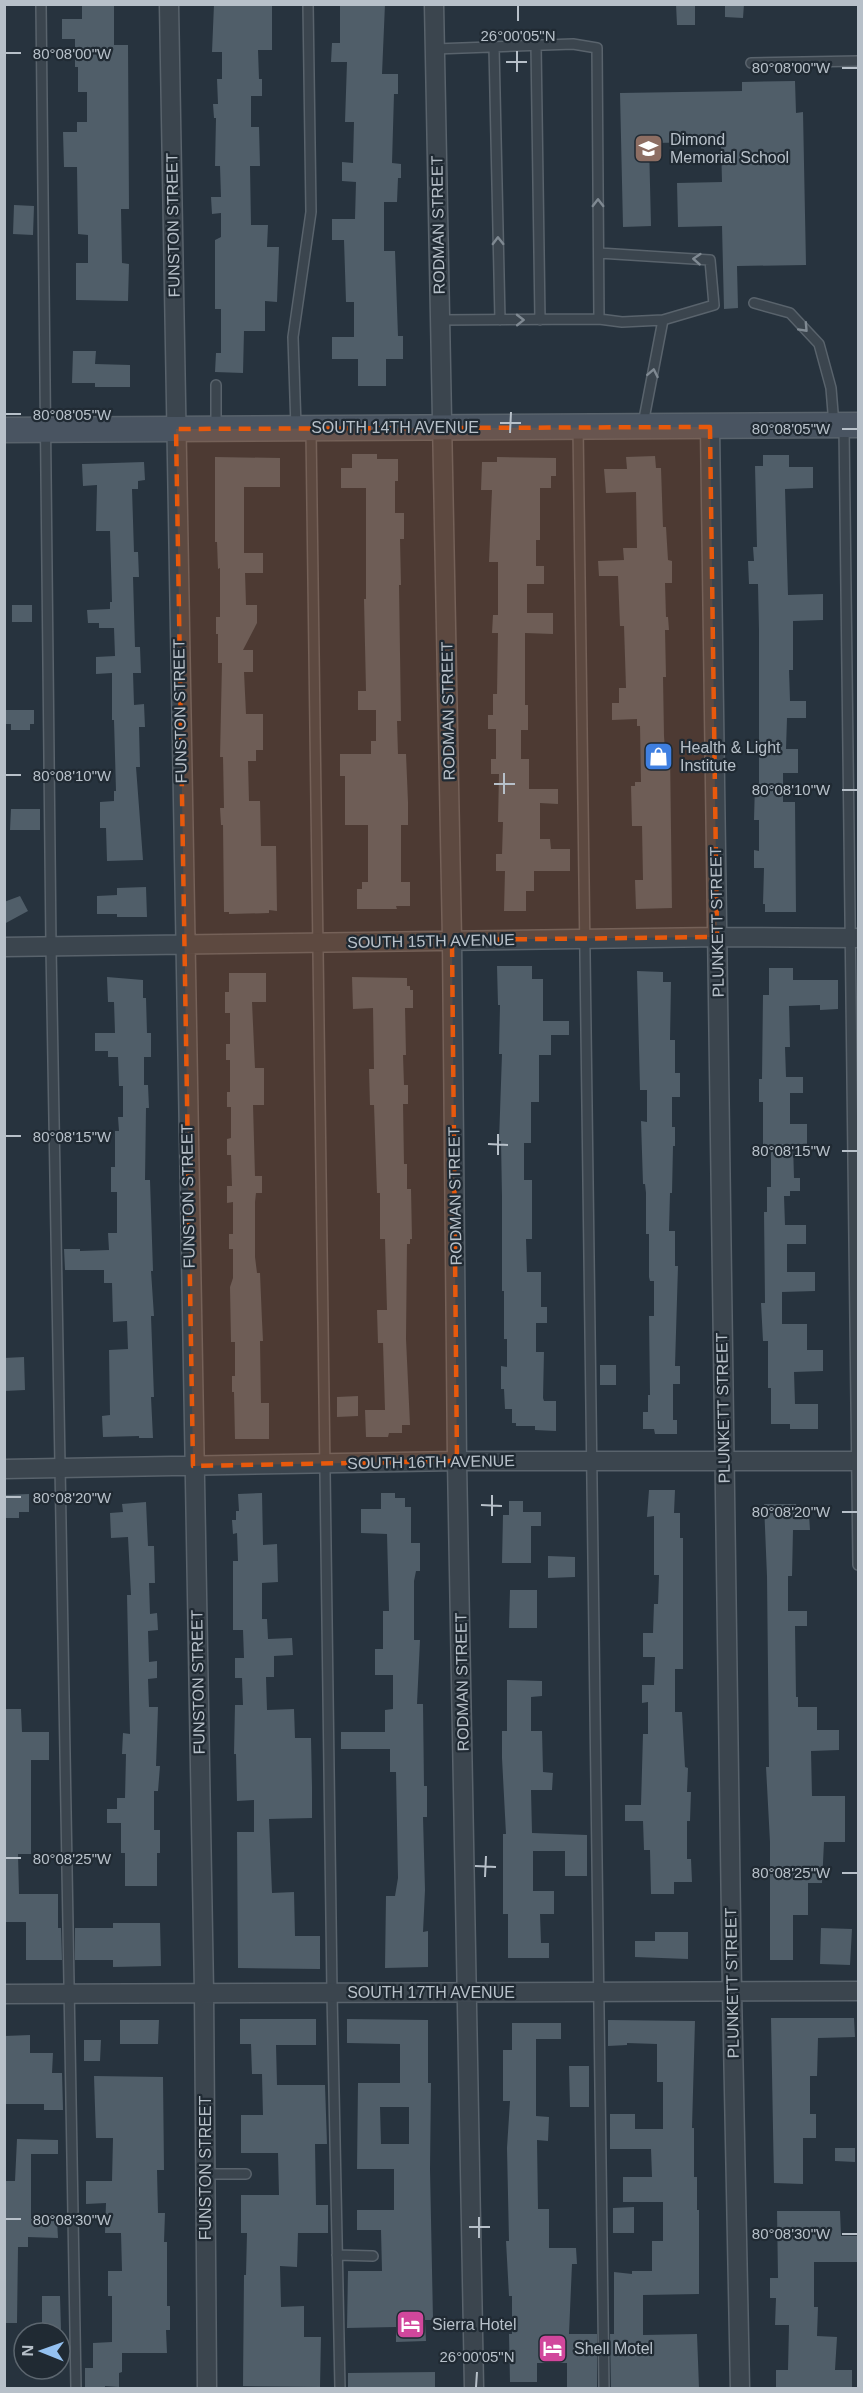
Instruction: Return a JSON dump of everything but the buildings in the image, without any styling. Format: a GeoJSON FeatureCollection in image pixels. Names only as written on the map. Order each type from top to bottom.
{"type":"FeatureCollection","features":[{"type":"Feature","properties":{"kind":"street","name":"FUNSTON STREET"},"geometry":{"type":"LineString","coordinates":[[169,4],[204,1992],[207,2388]]}},
{"type":"Feature","properties":{"kind":"street","name":"RODMAN STREET"},"geometry":{"type":"LineString","coordinates":[[434,4],[452,940],[457,1461],[474,2388]]}},
{"type":"Feature","properties":{"kind":"street","name":"SOUTH 14TH AVENUE"},"geometry":{"type":"LineString","coordinates":[[4,430],[845,425]]}},
{"type":"Feature","properties":{"kind":"street","name":"PLUNKETT STREET"},"geometry":{"type":"LineString","coordinates":[[710,427],[732,1991],[740,2388]]}},
{"type":"Feature","properties":{"kind":"street","name":"SOUTH 15TH AVENUE"},"geometry":{"type":"LineString","coordinates":[[4,946],[717,937],[855,938]]}},
{"type":"Feature","properties":{"kind":"street","name":"SOUTH 16TH AVENUE"},"geometry":{"type":"LineString","coordinates":[[4,1469],[457,1461],[858,1461]]}},
{"type":"Feature","properties":{"kind":"street","name":"SOUTH 17TH AVENUE"},"geometry":{"type":"LineString","coordinates":[[4,1994],[858,1991]]}},
{"type":"Feature","properties":{"kind":"lane"},"geometry":{"type":"LineString","coordinates":[[41,4],[51,946],[76,2388]]}},
{"type":"Feature","properties":{"kind":"lane"},"geometry":{"type":"LineString","coordinates":[[308,4],[311,212],[293,337],[304,428],[316,942],[340,2388]]}},
{"type":"Feature","properties":{"kind":"lane"},"geometry":{"type":"LineString","coordinates":[[435,48],[573,44],[597,48],[599,319]]}},
{"type":"Feature","properties":{"kind":"lane"},"geometry":{"type":"LineString","coordinates":[[536,45],[540,320]]}},
{"type":"Feature","properties":{"kind":"lane"},"geometry":{"type":"LineString","coordinates":[[494,47],[500,320]]}},
{"type":"Feature","properties":{"kind":"lane"},"geometry":{"type":"LineString","coordinates":[[751,63],[858,61]]}},
{"type":"Feature","properties":{"kind":"lane"},"geometry":{"type":"LineString","coordinates":[[440,320],[599,319],[622,322],[663,320],[714,305],[710,260],[599,253]]}},
{"type":"Feature","properties":{"kind":"lane"},"geometry":{"type":"LineString","coordinates":[[754,303],[790,313],[819,344],[831,388],[845,425],[855,938],[858,1565]]}},
{"type":"Feature","properties":{"kind":"lane"},"geometry":{"type":"LineString","coordinates":[[642,427],[663,320]]}},
{"type":"Feature","properties":{"kind":"lane"},"geometry":{"type":"LineString","coordinates":[[216,385],[216,428]]}},
{"type":"Feature","properties":{"kind":"lane"},"geometry":{"type":"LineString","coordinates":[[578,427],[604,2388]]}},
{"type":"Feature","properties":{"kind":"lane"},"geometry":{"type":"LineString","coordinates":[[205,2174],[246,2174]]}},
{"type":"Feature","properties":{"kind":"lane"},"geometry":{"type":"LineString","coordinates":[[337,2255],[373,2256]]}},
{"type":"Feature","properties":{"kind":"highlighted area"},"geometry":{"type":"Polygon","coordinates":[[[710,427],[717,937],[452,940],[457,1461],[193,1466],[176,429],[710,427]]]}},
{"type":"Feature","properties":{"kind":"place","name":"Dimond Memorial School"},"geometry":{"type":"Point","coordinates":[649,148]}},
{"type":"Feature","properties":{"kind":"place","name":"Health & Light Institute"},"geometry":{"type":"Point","coordinates":[659,756]}},
{"type":"Feature","properties":{"kind":"place","name":"Sierra Hotel"},"geometry":{"type":"Point","coordinates":[411,2324]}},
{"type":"Feature","properties":{"kind":"place","name":"Shell Motel"},"geometry":{"type":"Point","coordinates":[553,2348]}}]}
